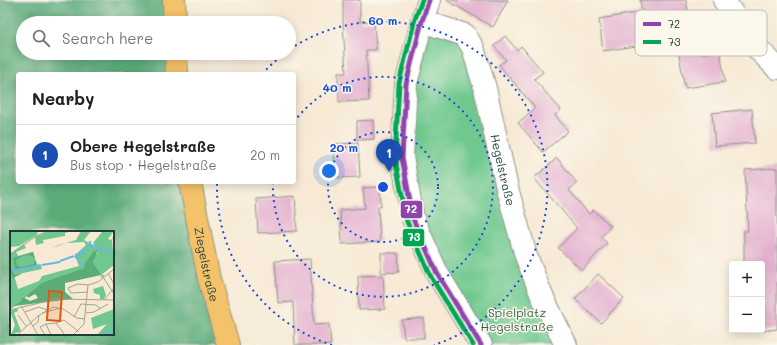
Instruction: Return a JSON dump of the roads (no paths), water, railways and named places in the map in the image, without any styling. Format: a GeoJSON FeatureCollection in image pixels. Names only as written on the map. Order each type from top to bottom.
{"type":"FeatureCollection","features":[{"type":"Feature","properties":{"kind":"main road"},"geometry":{"type":"LineString","coordinates":[[174,0],[175,16]]}},
{"type":"Feature","properties":{"kind":"main road"},"geometry":{"type":"LineString","coordinates":[[176,60],[177,72]]}},
{"type":"Feature","properties":{"kind":"main road","name":"Ziegelstraße"},"geometry":{"type":"LineString","coordinates":[[190,184],[209,279],[228,345]]}},
{"type":"Feature","properties":{"kind":"street"},"geometry":{"type":"LineString","coordinates":[[429,0],[422,21],[406,84],[402,157],[413,219],[437,273],[481,345]]}},
{"type":"Feature","properties":{"kind":"street"},"geometry":{"type":"LineString","coordinates":[[724,0],[730,10]]}},
{"type":"Feature","properties":{"kind":"street","name":"Hegelstraße"},"geometry":{"type":"LineString","coordinates":[[422,21],[465,35],[473,48],[485,88],[507,188],[526,256],[542,296],[566,345]]}},
{"type":"Feature","properties":{"kind":"street"},"geometry":{"type":"LineString","coordinates":[[765,56],[777,68]]}},
{"type":"Feature","properties":{"kind":"place","name":"Obere Hegelstraße"},"geometry":{"type":"Point","coordinates":[389,172]}},
{"type":"Feature","properties":{"kind":"park label","name":"Spielplatz Hegelstraße"},"geometry":{"type":"Point","coordinates":[517,319]}}]}
